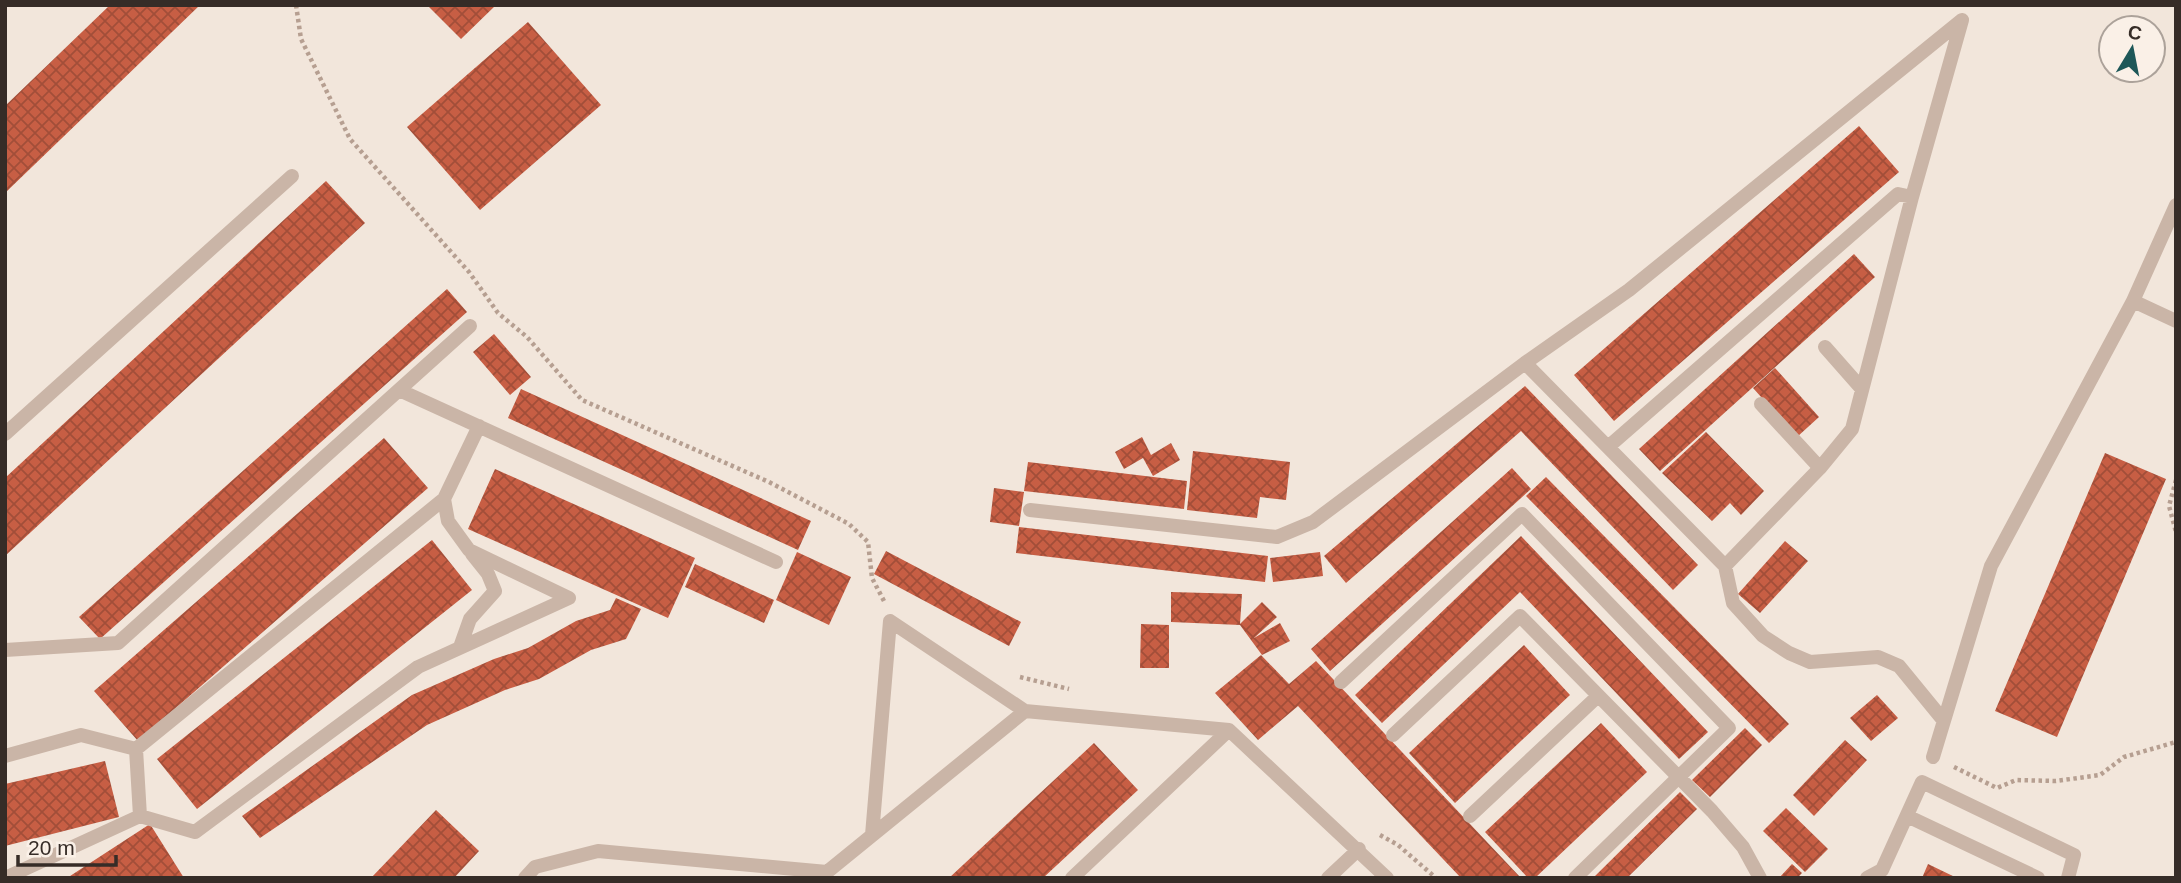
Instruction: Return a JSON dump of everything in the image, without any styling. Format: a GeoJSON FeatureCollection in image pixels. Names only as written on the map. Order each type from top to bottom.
{"type":"FeatureCollection","features":[{"type":"Feature","properties":{"kind":"lane"},"geometry":{"type":"LineString","coordinates":[[1030,510],[1277,537],[1313,522],[1525,363],[1629,290],[1962,20],[1912,197],[1852,429],[1820,468],[1725,566]]}},
{"type":"Feature","properties":{"kind":"lane"},"geometry":{"type":"LineString","coordinates":[[5,434],[292,176]]}},
{"type":"Feature","properties":{"kind":"lane"},"geometry":{"type":"LineString","coordinates":[[1608,447],[1898,194],[1912,197]]}},
{"type":"Feature","properties":{"kind":"lane"},"geometry":{"type":"LineString","coordinates":[[1933,757],[1991,566],[2133,301],[2176,205]]}},
{"type":"Feature","properties":{"kind":"lane"},"geometry":{"type":"LineString","coordinates":[[2133,301],[2176,321]]}},
{"type":"Feature","properties":{"kind":"lane"},"geometry":{"type":"LineString","coordinates":[[5,650],[118,643],[470,326]]}},
{"type":"Feature","properties":{"kind":"lane"},"geometry":{"type":"LineString","coordinates":[[1825,347],[1862,389]]}},
{"type":"Feature","properties":{"kind":"lane"},"geometry":{"type":"LineString","coordinates":[[1525,363],[1725,566],[1733,603],[1763,636],[1789,653],[1810,662],[1878,657],[1899,666],[1944,721]]}},
{"type":"Feature","properties":{"kind":"lane"},"geometry":{"type":"LineString","coordinates":[[399,390],[776,562]]}},
{"type":"Feature","properties":{"kind":"lane"},"geometry":{"type":"LineString","coordinates":[[1761,404],[1820,468]]}},
{"type":"Feature","properties":{"kind":"lane"},"geometry":{"type":"LineString","coordinates":[[136,749],[444,499],[479,426]]}},
{"type":"Feature","properties":{"kind":"lane"},"geometry":{"type":"LineString","coordinates":[[444,499],[449,521],[488,574],[495,591],[470,619],[460,647]]}},
{"type":"Feature","properties":{"kind":"lane"},"geometry":{"type":"LineString","coordinates":[[1340,682],[1522,514],[1729,728],[1575,878]]}},
{"type":"Feature","properties":{"kind":"lane"},"geometry":{"type":"LineString","coordinates":[[5,878],[140,816],[195,832],[418,667],[569,598],[469,550]]}},
{"type":"Feature","properties":{"kind":"lane"},"geometry":{"type":"LineString","coordinates":[[1393,735],[1520,616],[1744,847],[1760,878]]}},
{"type":"Feature","properties":{"kind":"lane"},"geometry":{"type":"LineString","coordinates":[[872,835],[890,621],[1025,710],[1229,730],[1387,878]]}},
{"type":"Feature","properties":{"kind":"lane"},"geometry":{"type":"LineString","coordinates":[[1470,816],[1597,696]]}},
{"type":"Feature","properties":{"kind":"lane"},"geometry":{"type":"LineString","coordinates":[[524,878],[535,867],[598,851],[827,873],[1025,710]]}},
{"type":"Feature","properties":{"kind":"lane"},"geometry":{"type":"LineString","coordinates":[[1072,878],[1229,730]]}},
{"type":"Feature","properties":{"kind":"lane"},"geometry":{"type":"LineString","coordinates":[[5,755],[80,735],[136,749]]}},
{"type":"Feature","properties":{"kind":"lane"},"geometry":{"type":"LineString","coordinates":[[136,749],[140,816]]}},
{"type":"Feature","properties":{"kind":"lane"},"geometry":{"type":"LineString","coordinates":[[1867,878],[1882,870],[1922,782],[2074,855],[2067,878]]}},
{"type":"Feature","properties":{"kind":"lane"},"geometry":{"type":"LineString","coordinates":[[1907,816],[2038,878]]}},
{"type":"Feature","properties":{"kind":"lane"},"geometry":{"type":"LineString","coordinates":[[1328,878],[1359,849]]}},
{"type":"Feature","properties":{"kind":"path"},"geometry":{"type":"LineString","coordinates":[[296,5],[301,38],[350,139],[469,272],[498,313],[527,337],[582,400],[769,482],[849,524],[868,542],[872,578],[881,593],[890,621]]}},
{"type":"Feature","properties":{"kind":"path"},"geometry":{"type":"LineString","coordinates":[[2176,480],[2169,506],[2176,532]]}},
{"type":"Feature","properties":{"kind":"path"},"geometry":{"type":"LineString","coordinates":[[1933,757],[1997,788],[2016,780],[2056,781],[2100,775],[2124,757],[2176,742]]}},
{"type":"Feature","properties":{"kind":"building"},"geometry":{"type":"Polygon","coordinates":[[[110,5],[200,5],[5,193],[5,106],[110,5]]]}},
{"type":"Feature","properties":{"kind":"building"},"geometry":{"type":"Polygon","coordinates":[[[427,5],[496,5],[461,39],[427,5]]]}},
{"type":"Feature","properties":{"kind":"building"},"geometry":{"type":"Polygon","coordinates":[[[528,22],[601,105],[480,210],[407,127],[528,22]]]}},
{"type":"Feature","properties":{"kind":"building"},"geometry":{"type":"Polygon","coordinates":[[[1859,126],[1899,172],[1614,421],[1574,375],[1859,126]]]}},
{"type":"Feature","properties":{"kind":"building"},"geometry":{"type":"Polygon","coordinates":[[[326,181],[365,223],[5,556],[5,478],[326,181]]]}},
{"type":"Feature","properties":{"kind":"building"},"geometry":{"type":"Polygon","coordinates":[[[1854,254],[1875,277],[1660,471],[1639,449],[1854,254]]]}},
{"type":"Feature","properties":{"kind":"building"},"geometry":{"type":"Polygon","coordinates":[[[447,289],[467,312],[100,639],[79,617],[447,289]]]}},
{"type":"Feature","properties":{"kind":"building"},"geometry":{"type":"Polygon","coordinates":[[[494,334],[531,377],[510,395],[473,352],[494,334]]]}},
{"type":"Feature","properties":{"kind":"building"},"geometry":{"type":"Polygon","coordinates":[[[1775,368],[1819,417],[1797,437],[1753,388],[1775,368]]]}},
{"type":"Feature","properties":{"kind":"building"},"geometry":{"type":"Polygon","coordinates":[[[1525,386],[1698,565],[1673,590],[1521,431],[1346,583],[1324,556],[1525,386]]]}},
{"type":"Feature","properties":{"kind":"building"},"geometry":{"type":"Polygon","coordinates":[[[521,389],[811,521],[798,550],[508,418],[521,389]]]}},
{"type":"Feature","properties":{"kind":"building"},"geometry":{"type":"Polygon","coordinates":[[[1706,432],[1764,491],[1741,515],[1730,503],[1712,521],[1662,473],[1706,432]]]}},
{"type":"Feature","properties":{"kind":"building"},"geometry":{"type":"Polygon","coordinates":[[[1142,437],[1151,455],[1171,443],[1180,460],[1153,476],[1143,458],[1124,469],[1115,452],[1142,437]]]}},
{"type":"Feature","properties":{"kind":"building"},"geometry":{"type":"Polygon","coordinates":[[[384,438],[428,488],[138,741],[94,691],[384,438]]]}},
{"type":"Feature","properties":{"kind":"building"},"geometry":{"type":"Polygon","coordinates":[[[1193,451],[1290,462],[1286,500],[1260,497],[1257,518],[1187,510],[1193,451]]]}},
{"type":"Feature","properties":{"kind":"building"},"geometry":{"type":"Polygon","coordinates":[[[2105,453],[2166,479],[2057,737],[1995,711],[2105,453]]]}},
{"type":"Feature","properties":{"kind":"building"},"geometry":{"type":"Polygon","coordinates":[[[1028,462],[1187,481],[1184,509],[1024,491],[1028,462]]]}},
{"type":"Feature","properties":{"kind":"building"},"geometry":{"type":"Polygon","coordinates":[[[1512,468],[1531,489],[1330,671],[1311,649],[1512,468]]]}},
{"type":"Feature","properties":{"kind":"building"},"geometry":{"type":"Polygon","coordinates":[[[495,469],[695,558],[668,618],[468,529],[495,469]]]}},
{"type":"Feature","properties":{"kind":"building"},"geometry":{"type":"Polygon","coordinates":[[[1546,477],[1789,724],[1769,743],[1526,496],[1546,477]]]}},
{"type":"Feature","properties":{"kind":"building"},"geometry":{"type":"Polygon","coordinates":[[[994,488],[1024,492],[1019,526],[990,522],[994,488]]]}},
{"type":"Feature","properties":{"kind":"building"},"geometry":{"type":"Polygon","coordinates":[[[1019,527],[1268,556],[1265,582],[1016,553],[1019,527]]]}},
{"type":"Feature","properties":{"kind":"building"},"geometry":{"type":"Polygon","coordinates":[[[1521,536],[1708,732],[1679,759],[1520,592],[1382,723],[1355,695],[1521,536]]]}},
{"type":"Feature","properties":{"kind":"building"},"geometry":{"type":"Polygon","coordinates":[[[432,540],[472,590],[197,809],[157,759],[432,540]]]}},
{"type":"Feature","properties":{"kind":"building"},"geometry":{"type":"Polygon","coordinates":[[[1785,541],[1808,561],[1760,613],[1738,594],[1785,541]]]}},
{"type":"Feature","properties":{"kind":"building"},"geometry":{"type":"Polygon","coordinates":[[[886,551],[1021,622],[1009,646],[874,574],[886,551]]]}},
{"type":"Feature","properties":{"kind":"building"},"geometry":{"type":"Polygon","coordinates":[[[797,552],[851,577],[829,625],[776,600],[797,552]]]}},
{"type":"Feature","properties":{"kind":"building"},"geometry":{"type":"Polygon","coordinates":[[[1320,552],[1323,576],[1273,582],[1270,558],[1320,552]]]}},
{"type":"Feature","properties":{"kind":"building"},"geometry":{"type":"Polygon","coordinates":[[[695,564],[774,600],[764,623],[685,587],[695,564]]]}},
{"type":"Feature","properties":{"kind":"building"},"geometry":{"type":"Polygon","coordinates":[[[1171,592],[1242,594],[1240,624],[1262,602],[1277,617],[1254,638],[1280,623],[1290,641],[1262,655],[1240,625],[1171,622],[1171,592]]]}},
{"type":"Feature","properties":{"kind":"building"},"geometry":{"type":"Polygon","coordinates":[[[616,598],[641,609],[626,639],[591,650],[539,679],[505,690],[427,725],[260,838],[242,816],[412,695],[494,659],[528,648],[576,621],[610,610],[616,598]]]}},
{"type":"Feature","properties":{"kind":"building"},"geometry":{"type":"Polygon","coordinates":[[[1141,624],[1169,625],[1169,668],[1140,668],[1141,624]]]}},
{"type":"Feature","properties":{"kind":"building"},"geometry":{"type":"Polygon","coordinates":[[[1524,645],[1570,695],[1455,803],[1409,753],[1524,645]]]}},
{"type":"Feature","properties":{"kind":"building"},"geometry":{"type":"Polygon","coordinates":[[[1261,655],[1289,684],[1316,661],[1521,878],[1461,878],[1298,706],[1258,740],[1215,693],[1261,655]]]}},
{"type":"Feature","properties":{"kind":"building"},"geometry":{"type":"Polygon","coordinates":[[[1877,695],[1898,718],[1871,741],[1850,718],[1877,695]]]}},
{"type":"Feature","properties":{"kind":"building"},"geometry":{"type":"Polygon","coordinates":[[[1601,723],[1647,772],[1535,878],[1528,878],[1485,832],[1601,723]]]}},
{"type":"Feature","properties":{"kind":"building"},"geometry":{"type":"Polygon","coordinates":[[[1745,728],[1762,745],[1710,797],[1692,780],[1745,728]]]}},
{"type":"Feature","properties":{"kind":"building"},"geometry":{"type":"Polygon","coordinates":[[[1845,740],[1867,760],[1814,816],[1793,795],[1845,740]]]}},
{"type":"Feature","properties":{"kind":"building"},"geometry":{"type":"Polygon","coordinates":[[[1094,743],[1138,790],[1043,878],[949,878],[1094,743]]]}},
{"type":"Feature","properties":{"kind":"building"},"geometry":{"type":"Polygon","coordinates":[[[105,761],[119,817],[5,846],[5,784],[105,761]]]}},
{"type":"Feature","properties":{"kind":"building"},"geometry":{"type":"Polygon","coordinates":[[[1680,792],[1697,809],[1627,878],[1593,878],[1680,792]]]}},
{"type":"Feature","properties":{"kind":"building"},"geometry":{"type":"Polygon","coordinates":[[[1786,808],[1828,849],[1805,872],[1763,831],[1786,808]]]}},
{"type":"Feature","properties":{"kind":"building"},"geometry":{"type":"Polygon","coordinates":[[[436,810],[479,851],[454,878],[371,878],[436,810]]]}},
{"type":"Feature","properties":{"kind":"building"},"geometry":{"type":"Polygon","coordinates":[[[150,824],[184,878],[67,878],[150,824]]]}},
{"type":"Feature","properties":{"kind":"building"},"geometry":{"type":"Polygon","coordinates":[[[1792,864],[1802,873],[1797,878],[1779,878],[1792,864]]]}},
{"type":"Feature","properties":{"kind":"building"},"geometry":{"type":"Polygon","coordinates":[[[1928,864],[1957,878],[1922,878],[1928,864]]]}}]}
